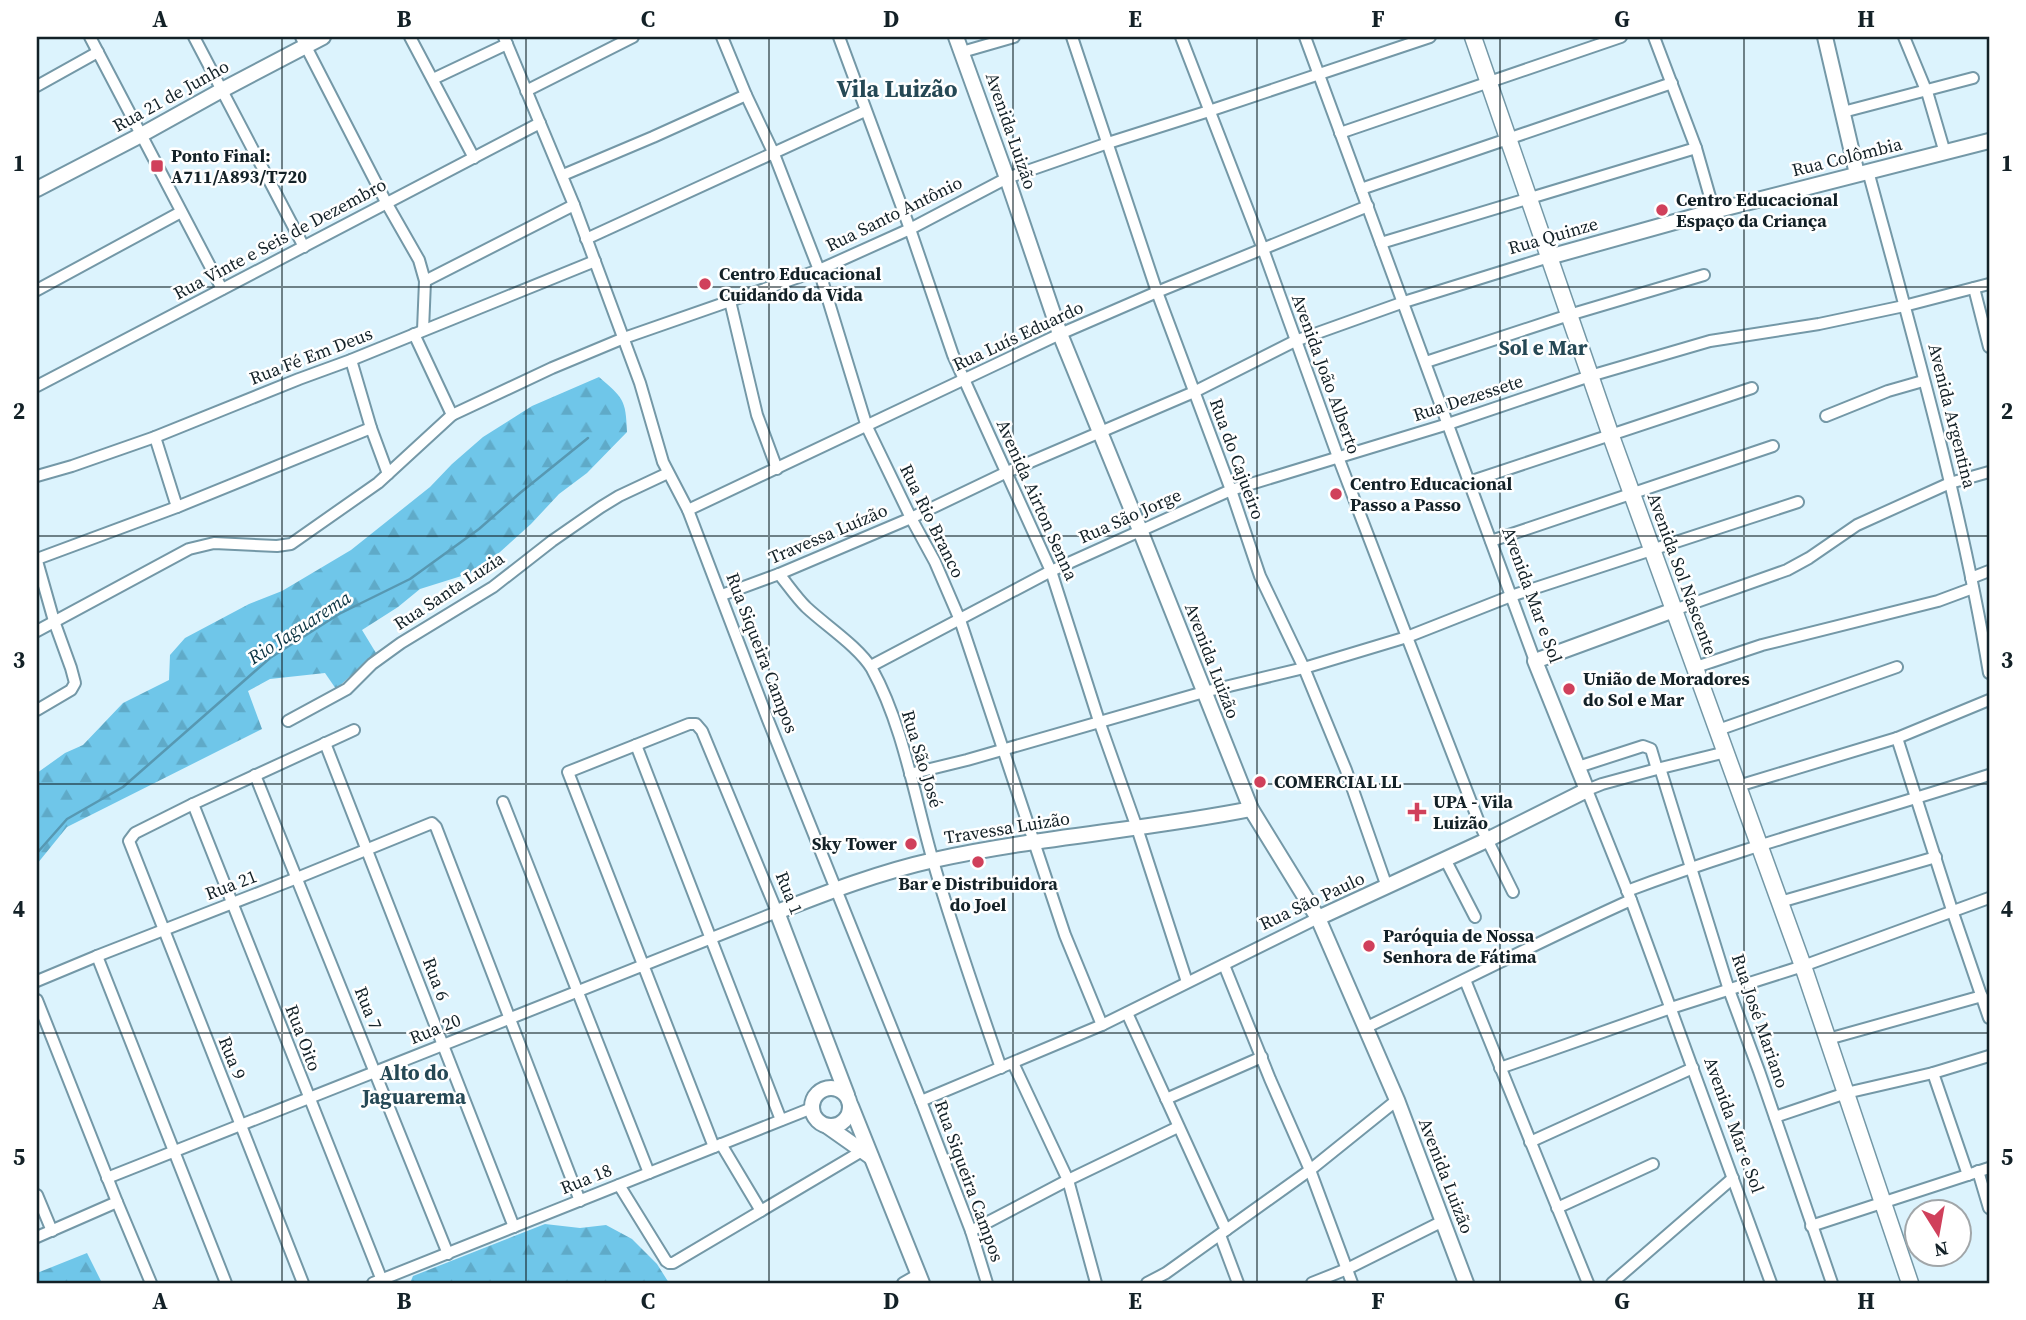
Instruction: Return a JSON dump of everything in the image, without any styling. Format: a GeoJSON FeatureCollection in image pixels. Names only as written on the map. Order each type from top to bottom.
{"type":"FeatureCollection","features":[{"type":"Feature","properties":{"kind":"main road","name":"Avenida Sol Nascente"},"geometry":{"type":"LineString","coordinates":[[1473,37],[1611,436],[1803,966],[1910,1283]]}},
{"type":"Feature","properties":{"kind":"street"},"geometry":{"type":"LineString","coordinates":[[90,37],[222,289]]}},
{"type":"Feature","properties":{"kind":"street"},"geometry":{"type":"LineString","coordinates":[[194,37],[304,247]]}},
{"type":"Feature","properties":{"kind":"street","name":"Rua 21 de Junho"},"geometry":{"type":"LineString","coordinates":[[37,189],[141,135],[304,41],[323,37]]}},
{"type":"Feature","properties":{"kind":"street"},"geometry":{"type":"LineString","coordinates":[[410,37],[474,158]]}},
{"type":"Feature","properties":{"kind":"street"},"geometry":{"type":"LineString","coordinates":[[526,91],[607,42],[632,37]]}},
{"type":"Feature","properties":{"kind":"street","name":"Rua Rio Branco"},"geometry":{"type":"LineString","coordinates":[[722,37],[774,154],[818,270],[867,427],[935,562],[960,620],[1065,935],[1102,1025]]}},
{"type":"Feature","properties":{"kind":"street","name":"Avenida Airton Senna"},"geometry":{"type":"LineString","coordinates":[[839,37],[949,343],[1051,571],[1187,982]]}},
{"type":"Feature","properties":{"kind":"street","name":"Avenida Luizão"},"geometry":{"type":"LineString","coordinates":[[956,37],[1060,334],[1251,809],[1318,918],[1397,1100],[1466,1283]]}},
{"type":"Feature","properties":{"kind":"street"},"geometry":{"type":"LineString","coordinates":[[962,52],[1014,37]]}},
{"type":"Feature","properties":{"kind":"street","name":"Rua do Cajueiro"},"geometry":{"type":"LineString","coordinates":[[1072,37],[1157,292],[1260,576],[1304,668],[1346,769],[1387,887]]}},
{"type":"Feature","properties":{"kind":"street","name":"Avenida João Alberto"},"geometry":{"type":"LineString","coordinates":[[1181,37],[1407,637],[1487,839],[1513,892]]}},
{"type":"Feature","properties":{"kind":"street","name":"Avenida Mar e Sol"},"geometry":{"type":"LineString","coordinates":[[1305,37],[1535,661],[1629,895],[1771,1283]]}},
{"type":"Feature","properties":{"kind":"street","name":"Rua Santo Antônio"},"geometry":{"type":"LineString","coordinates":[[54,621],[189,549],[214,543],[288,545],[336,514],[388,474],[452,415],[624,338],[818,270],[910,229],[1007,178],[1430,37]]}},
{"type":"Feature","properties":{"kind":"street"},"geometry":{"type":"LineString","coordinates":[[1340,133],[1621,37]]}},
{"type":"Feature","properties":{"kind":"street"},"geometry":{"type":"LineString","coordinates":[[1654,37],[1696,148],[1714,211]]}},
{"type":"Feature","properties":{"kind":"street","name":"Avenida Argentina"},"geometry":{"type":"LineString","coordinates":[[1825,37],[1843,112],[1904,306],[1950,483],[1989,673]]}},
{"type":"Feature","properties":{"kind":"street"},"geometry":{"type":"LineString","coordinates":[[1904,37],[1926,90],[1945,153]]}},
{"type":"Feature","properties":{"kind":"street"},"geometry":{"type":"LineString","coordinates":[[433,79],[505,40]]}},
{"type":"Feature","properties":{"kind":"street","name":"Rua Siqueira Campos"},"geometry":{"type":"LineString","coordinates":[[505,40],[563,175],[624,338],[668,473],[688,510],[722,595],[768,720],[921,1101],[988,1283]]}},
{"type":"Feature","properties":{"kind":"street"},"geometry":{"type":"LineString","coordinates":[[304,41],[387,204],[419,260],[425,281],[418,332],[452,415]]}},
{"type":"Feature","properties":{"kind":"street"},"geometry":{"type":"LineString","coordinates":[[37,86],[98,52]]}},
{"type":"Feature","properties":{"kind":"street"},"geometry":{"type":"LineString","coordinates":[[1843,112],[1973,78]]}},
{"type":"Feature","properties":{"kind":"street"},"geometry":{"type":"LineString","coordinates":[[1361,189],[1672,83]]}},
{"type":"Feature","properties":{"kind":"street"},"geometry":{"type":"LineString","coordinates":[[563,175],[746,95]]}},
{"type":"Feature","properties":{"kind":"street"},"geometry":{"type":"LineString","coordinates":[[586,239],[865,111]]}},
{"type":"Feature","properties":{"kind":"street","name":"Rua Vinte e Seis de Dezembro"},"geometry":{"type":"LineString","coordinates":[[37,386],[540,123]]}},
{"type":"Feature","properties":{"kind":"street","name":"Rua Colômbia"},"geometry":{"type":"LineString","coordinates":[[1714,211],[1989,141]]}},
{"type":"Feature","properties":{"kind":"street"},"geometry":{"type":"LineString","coordinates":[[1381,243],[1696,148]]}},
{"type":"Feature","properties":{"kind":"street"},"geometry":{"type":"LineString","coordinates":[[425,281],[574,205]]}},
{"type":"Feature","properties":{"kind":"street","name":"Rua Luís Eduardo"},"geometry":{"type":"LineString","coordinates":[[688,510],[1060,334],[1368,206]]}},
{"type":"Feature","properties":{"kind":"street","name":"Rua Quinze"},"geometry":{"type":"LineString","coordinates":[[1295,341],[1404,302],[1549,257],[1714,211]]}},
{"type":"Feature","properties":{"kind":"street"},"geometry":{"type":"LineString","coordinates":[[37,290],[181,212]]}},
{"type":"Feature","properties":{"kind":"street","name":"Rua Fé Em Deus"},"geometry":{"type":"LineString","coordinates":[[37,476],[155,437],[595,261]]}},
{"type":"Feature","properties":{"kind":"street"},"geometry":{"type":"LineString","coordinates":[[1426,362],[1569,315],[1704,275]]}},
{"type":"Feature","properties":{"kind":"street"},"geometry":{"type":"LineString","coordinates":[[1904,306],[1989,284]]}},
{"type":"Feature","properties":{"kind":"street"},"geometry":{"type":"LineString","coordinates":[[1974,288],[1989,347]]}},
{"type":"Feature","properties":{"kind":"street"},"geometry":{"type":"LineString","coordinates":[[730,301],[757,415],[777,469]]}},
{"type":"Feature","properties":{"kind":"street","name":"Rua Dezessete"},"geometry":{"type":"LineString","coordinates":[[1338,457],[1448,424],[1590,376],[1710,341],[1819,324],[1904,306]]}},
{"type":"Feature","properties":{"kind":"street","name":"Travessa Luízão"},"geometry":{"type":"LineString","coordinates":[[722,595],[911,518],[1007,472],[1194,392],[1295,341]]}},
{"type":"Feature","properties":{"kind":"street"},"geometry":{"type":"LineString","coordinates":[[351,360],[388,474]]}},
{"type":"Feature","properties":{"kind":"street"},"geometry":{"type":"LineString","coordinates":[[1826,416],[1888,391],[1923,381]]}},
{"type":"Feature","properties":{"kind":"street"},"geometry":{"type":"LineString","coordinates":[[1469,482],[1752,388]]}},
{"type":"Feature","properties":{"kind":"street"},"geometry":{"type":"LineString","coordinates":[[37,710],[71,690],[75,683],[37,560],[177,507],[371,428]]}},
{"type":"Feature","properties":{"kind":"street"},"geometry":{"type":"LineString","coordinates":[[155,437],[177,507]]}},
{"type":"Feature","properties":{"kind":"street"},"geometry":{"type":"LineString","coordinates":[[1491,541],[1773,446]]}},
{"type":"Feature","properties":{"kind":"street","name":"Rua São Jorge"},"geometry":{"type":"LineString","coordinates":[[870,666],[1051,571],[1140,530],[1231,490],[1338,457]]}},
{"type":"Feature","properties":{"kind":"street"},"geometry":{"type":"LineString","coordinates":[[1535,661],[1787,570],[1857,525],[1950,483],[1989,471]]}},
{"type":"Feature","properties":{"kind":"street","name":"Rua Santa Luzia"},"geometry":{"type":"LineString","coordinates":[[288,721],[346,690],[372,664],[391,650],[493,587],[552,541],[619,496],[668,473]]}},
{"type":"Feature","properties":{"kind":"street"},"geometry":{"type":"LineString","coordinates":[[910,774],[1204,692],[1304,668],[1407,637],[1511,596],[1798,502]]}},
{"type":"Feature","properties":{"kind":"street"},"geometry":{"type":"LineString","coordinates":[[1696,667],[1762,645],[1938,601],[1989,571]]}},
{"type":"Feature","properties":{"kind":"street","name":"Rua São José"},"geometry":{"type":"LineString","coordinates":[[779,574],[806,607],[870,666],[890,710],[933,860],[1001,1068]]}},
{"type":"Feature","properties":{"kind":"street"},"geometry":{"type":"LineString","coordinates":[[37,631],[54,621]]}},
{"type":"Feature","properties":{"kind":"street"},"geometry":{"type":"LineString","coordinates":[[1718,730],[1897,667]]}},
{"type":"Feature","properties":{"kind":"street"},"geometry":{"type":"LineString","coordinates":[[1738,786],[1897,738],[1989,700]]}},
{"type":"Feature","properties":{"kind":"street","name":"Rua 1"},"geometry":{"type":"LineString","coordinates":[[636,745],[690,724],[696,724],[702,731],[777,912],[867,1154],[921,1279]]}},
{"type":"Feature","properties":{"kind":"street"},"geometry":{"type":"LineString","coordinates":[[193,804],[354,730]]}},
{"type":"Feature","properties":{"kind":"street"},"geometry":{"type":"LineString","coordinates":[[1897,738],[1989,1018]]}},
{"type":"Feature","properties":{"kind":"street","name":"Rua 6"},"geometry":{"type":"LineString","coordinates":[[325,743],[514,1227]]}},
{"type":"Feature","properties":{"kind":"street"},"geometry":{"type":"LineString","coordinates":[[761,1211],[718,1146],[643,965],[568,772],[636,745],[781,1120]]}},
{"type":"Feature","properties":{"kind":"street","name":"Rua José Mariano"},"geometry":{"type":"LineString","coordinates":[[1578,767],[1643,746],[1651,749],[1729,990],[1832,1283]]}},
{"type":"Feature","properties":{"kind":"street","name":"Rua São Paulo"},"geometry":{"type":"LineString","coordinates":[[921,1101],[1102,1025],[1318,918],[1587,790],[1659,768],[1726,752]]}},
{"type":"Feature","properties":{"kind":"street","name":"Rua 7"},"geometry":{"type":"LineString","coordinates":[[255,775],[448,1254]]}},
{"type":"Feature","properties":{"kind":"street"},"geometry":{"type":"LineString","coordinates":[[1367,1027],[1690,867],[1989,775]]}},
{"type":"Feature","properties":{"kind":"street"},"geometry":{"type":"LineString","coordinates":[[503,802],[649,1173]]}},
{"type":"Feature","properties":{"kind":"street","name":"Rua 9"},"geometry":{"type":"LineString","coordinates":[[193,804],[135,833],[129,845],[303,1283]]}},
{"type":"Feature","properties":{"kind":"street","name":"Rua Oito"},"geometry":{"type":"LineString","coordinates":[[193,804],[379,1282]]}},
{"type":"Feature","properties":{"kind":"street","name":"Travessa Luizão"},"geometry":{"type":"LineString","coordinates":[[777,912],[836,889],[933,860],[1197,820],[1251,809]]}},
{"type":"Feature","properties":{"kind":"street","name":"Rua 21"},"geometry":{"type":"LineString","coordinates":[[37,981],[432,822],[509,1018]]}},
{"type":"Feature","properties":{"kind":"street"},"geometry":{"type":"LineString","coordinates":[[1780,902],[1936,857]]}},
{"type":"Feature","properties":{"kind":"street"},"geometry":{"type":"LineString","coordinates":[[1445,859],[1475,917]]}},
{"type":"Feature","properties":{"kind":"street"},"geometry":{"type":"LineString","coordinates":[[1500,1068],[1671,1008],[1803,966],[1989,898]]}},
{"type":"Feature","properties":{"kind":"street","name":"Rua 20"},"geometry":{"type":"LineString","coordinates":[[107,1178],[777,912]]}},
{"type":"Feature","properties":{"kind":"street"},"geometry":{"type":"LineString","coordinates":[[97,956],[226,1283]]}},
{"type":"Feature","properties":{"kind":"street"},"geometry":{"type":"LineString","coordinates":[[1224,965],[1310,1170],[1352,1283]]}},
{"type":"Feature","properties":{"kind":"street"},"geometry":{"type":"LineString","coordinates":[[1465,980],[1588,1283]]}},
{"type":"Feature","properties":{"kind":"street"},"geometry":{"type":"LineString","coordinates":[[1828,1040],[1982,996]]}},
{"type":"Feature","properties":{"kind":"street"},"geometry":{"type":"LineString","coordinates":[[37,1000],[151,1283]]}},
{"type":"Feature","properties":{"kind":"street"},"geometry":{"type":"LineString","coordinates":[[1127,1013],[1223,1232],[1238,1283]]}},
{"type":"Feature","properties":{"kind":"street"},"geometry":{"type":"LineString","coordinates":[[509,1018],[580,1200]]}},
{"type":"Feature","properties":{"kind":"street"},"geometry":{"type":"LineString","coordinates":[[1166,1099],[1262,1056]]}},
{"type":"Feature","properties":{"kind":"street"},"geometry":{"type":"LineString","coordinates":[[1775,1117],[1846,1093],[1933,1073],[1989,1056]]}},
{"type":"Feature","properties":{"kind":"street"},"geometry":{"type":"LineString","coordinates":[[1013,1063],[1068,1180],[1096,1283]]}},
{"type":"Feature","properties":{"kind":"street"},"geometry":{"type":"LineString","coordinates":[[1530,1142],[1693,1068]]}},
{"type":"Feature","properties":{"kind":"street"},"geometry":{"type":"LineString","coordinates":[[619,1185],[666,1261],[673,1263],[761,1211],[867,1154],[816,1119],[812,1108],[817,1093],[837,1082],[838,1070]]}},
{"type":"Feature","properties":{"kind":"street"},"geometry":{"type":"LineString","coordinates":[[1933,1073],[1989,1208]]}},
{"type":"Feature","properties":{"kind":"street"},"geometry":{"type":"LineString","coordinates":[[827,1126],[844,1122],[850,1112],[849,1101],[839,1089],[828,1088]]}},
{"type":"Feature","properties":{"kind":"street"},"geometry":{"type":"LineString","coordinates":[[1147,1283],[1166,1273],[1310,1170],[1397,1100]]}},
{"type":"Feature","properties":{"kind":"street","name":"Rua 18"},"geometry":{"type":"LineString","coordinates":[[379,1282],[812,1108]]}},
{"type":"Feature","properties":{"kind":"street"},"geometry":{"type":"LineString","coordinates":[[971,1231],[1068,1180],[1178,1128]]}},
{"type":"Feature","properties":{"kind":"street"},"geometry":{"type":"LineString","coordinates":[[1557,1208],[1653,1164]]}},
{"type":"Feature","properties":{"kind":"street"},"geometry":{"type":"LineString","coordinates":[[1811,1226],[1989,1168]]}},
{"type":"Feature","properties":{"kind":"street"},"geometry":{"type":"LineString","coordinates":[[1612,1283],[1733,1178]]}},
{"type":"Feature","properties":{"kind":"street"},"geometry":{"type":"LineString","coordinates":[[37,1195],[52,1231]]}},
{"type":"Feature","properties":{"kind":"street"},"geometry":{"type":"LineString","coordinates":[[37,1237],[117,1202]]}},
{"type":"Feature","properties":{"kind":"street"},"geometry":{"type":"LineString","coordinates":[[1312,1283],[1347,1269],[1443,1221]]}},
{"type":"Feature","properties":{"kind":"street"},"geometry":{"type":"LineString","coordinates":[[903,1283],[921,1279]]}},
{"type":"Feature","properties":{"kind":"green space"},"geometry":{"type":"Polygon","coordinates":[[[599,377],[622,400],[627,432],[587,473],[559,494],[500,552],[471,573],[420,589],[362,630],[376,653],[336,689],[325,673],[270,679],[248,691],[262,729],[67,827],[37,864],[37,773],[65,753],[83,745],[123,703],[169,680],[170,655],[185,638],[249,604],[282,591],[351,550],[430,487],[483,437],[532,406],[599,377]]]}},
{"type":"Feature","properties":{"kind":"green space"},"geometry":{"type":"Polygon","coordinates":[[[545,1224],[580,1228],[606,1225],[632,1239],[657,1264],[669,1283],[410,1283],[413,1276],[545,1224]]]}},
{"type":"Feature","properties":{"kind":"green space"},"geometry":{"type":"Polygon","coordinates":[[[87,1253],[102,1283],[37,1283],[37,1273],[87,1253]]]}},
{"type":"Feature","properties":{"kind":"waterway","name":"Rio Jaguarema"},"geometry":{"type":"LineString","coordinates":[[37,853],[67,819],[123,787],[270,658],[339,614],[410,579],[479,529],[588,438]]}},
{"type":"Feature","properties":{"kind":"place","name":"Ponto Final: A711/A893/T720"},"geometry":{"type":"Point","coordinates":[157,166]}},
{"type":"Feature","properties":{"kind":"place","name":"Centro Educacional Espaço da Criança"},"geometry":{"type":"Point","coordinates":[1662,210]}},
{"type":"Feature","properties":{"kind":"place","name":"Centro Educacional Cuidando da Vida"},"geometry":{"type":"Point","coordinates":[705,284]}},
{"type":"Feature","properties":{"kind":"place","name":"Centro Educacional Passo a Passo"},"geometry":{"type":"Point","coordinates":[1336,494]}},
{"type":"Feature","properties":{"kind":"place","name":"União de Moradores do Sol e Mar"},"geometry":{"type":"Point","coordinates":[1569,689]}},
{"type":"Feature","properties":{"kind":"place","name":"COMERCIAL LL"},"geometry":{"type":"Point","coordinates":[1260,782]}},
{"type":"Feature","properties":{"kind":"place","name":"UPA - Vila Luizão"},"geometry":{"type":"Point","coordinates":[1417,812]}},
{"type":"Feature","properties":{"kind":"place","name":"Sky Tower"},"geometry":{"type":"Point","coordinates":[911,844]}},
{"type":"Feature","properties":{"kind":"place","name":"Bar e Distribuidora do Joel"},"geometry":{"type":"Point","coordinates":[978,862]}},
{"type":"Feature","properties":{"kind":"place","name":"Paróquia de Nossa Senhora de Fátima"},"geometry":{"type":"Point","coordinates":[1369,946]}},
{"type":"Feature","properties":{"kind":"district","name":"Vila Luizão"},"geometry":{"type":"Point","coordinates":[897,89]}},
{"type":"Feature","properties":{"kind":"district","name":"Sol e Mar"},"geometry":{"type":"Point","coordinates":[1543,348]}},
{"type":"Feature","properties":{"kind":"district","name":"Alto do Jaguarema"},"geometry":{"type":"Point","coordinates":[414,1085]}}]}
